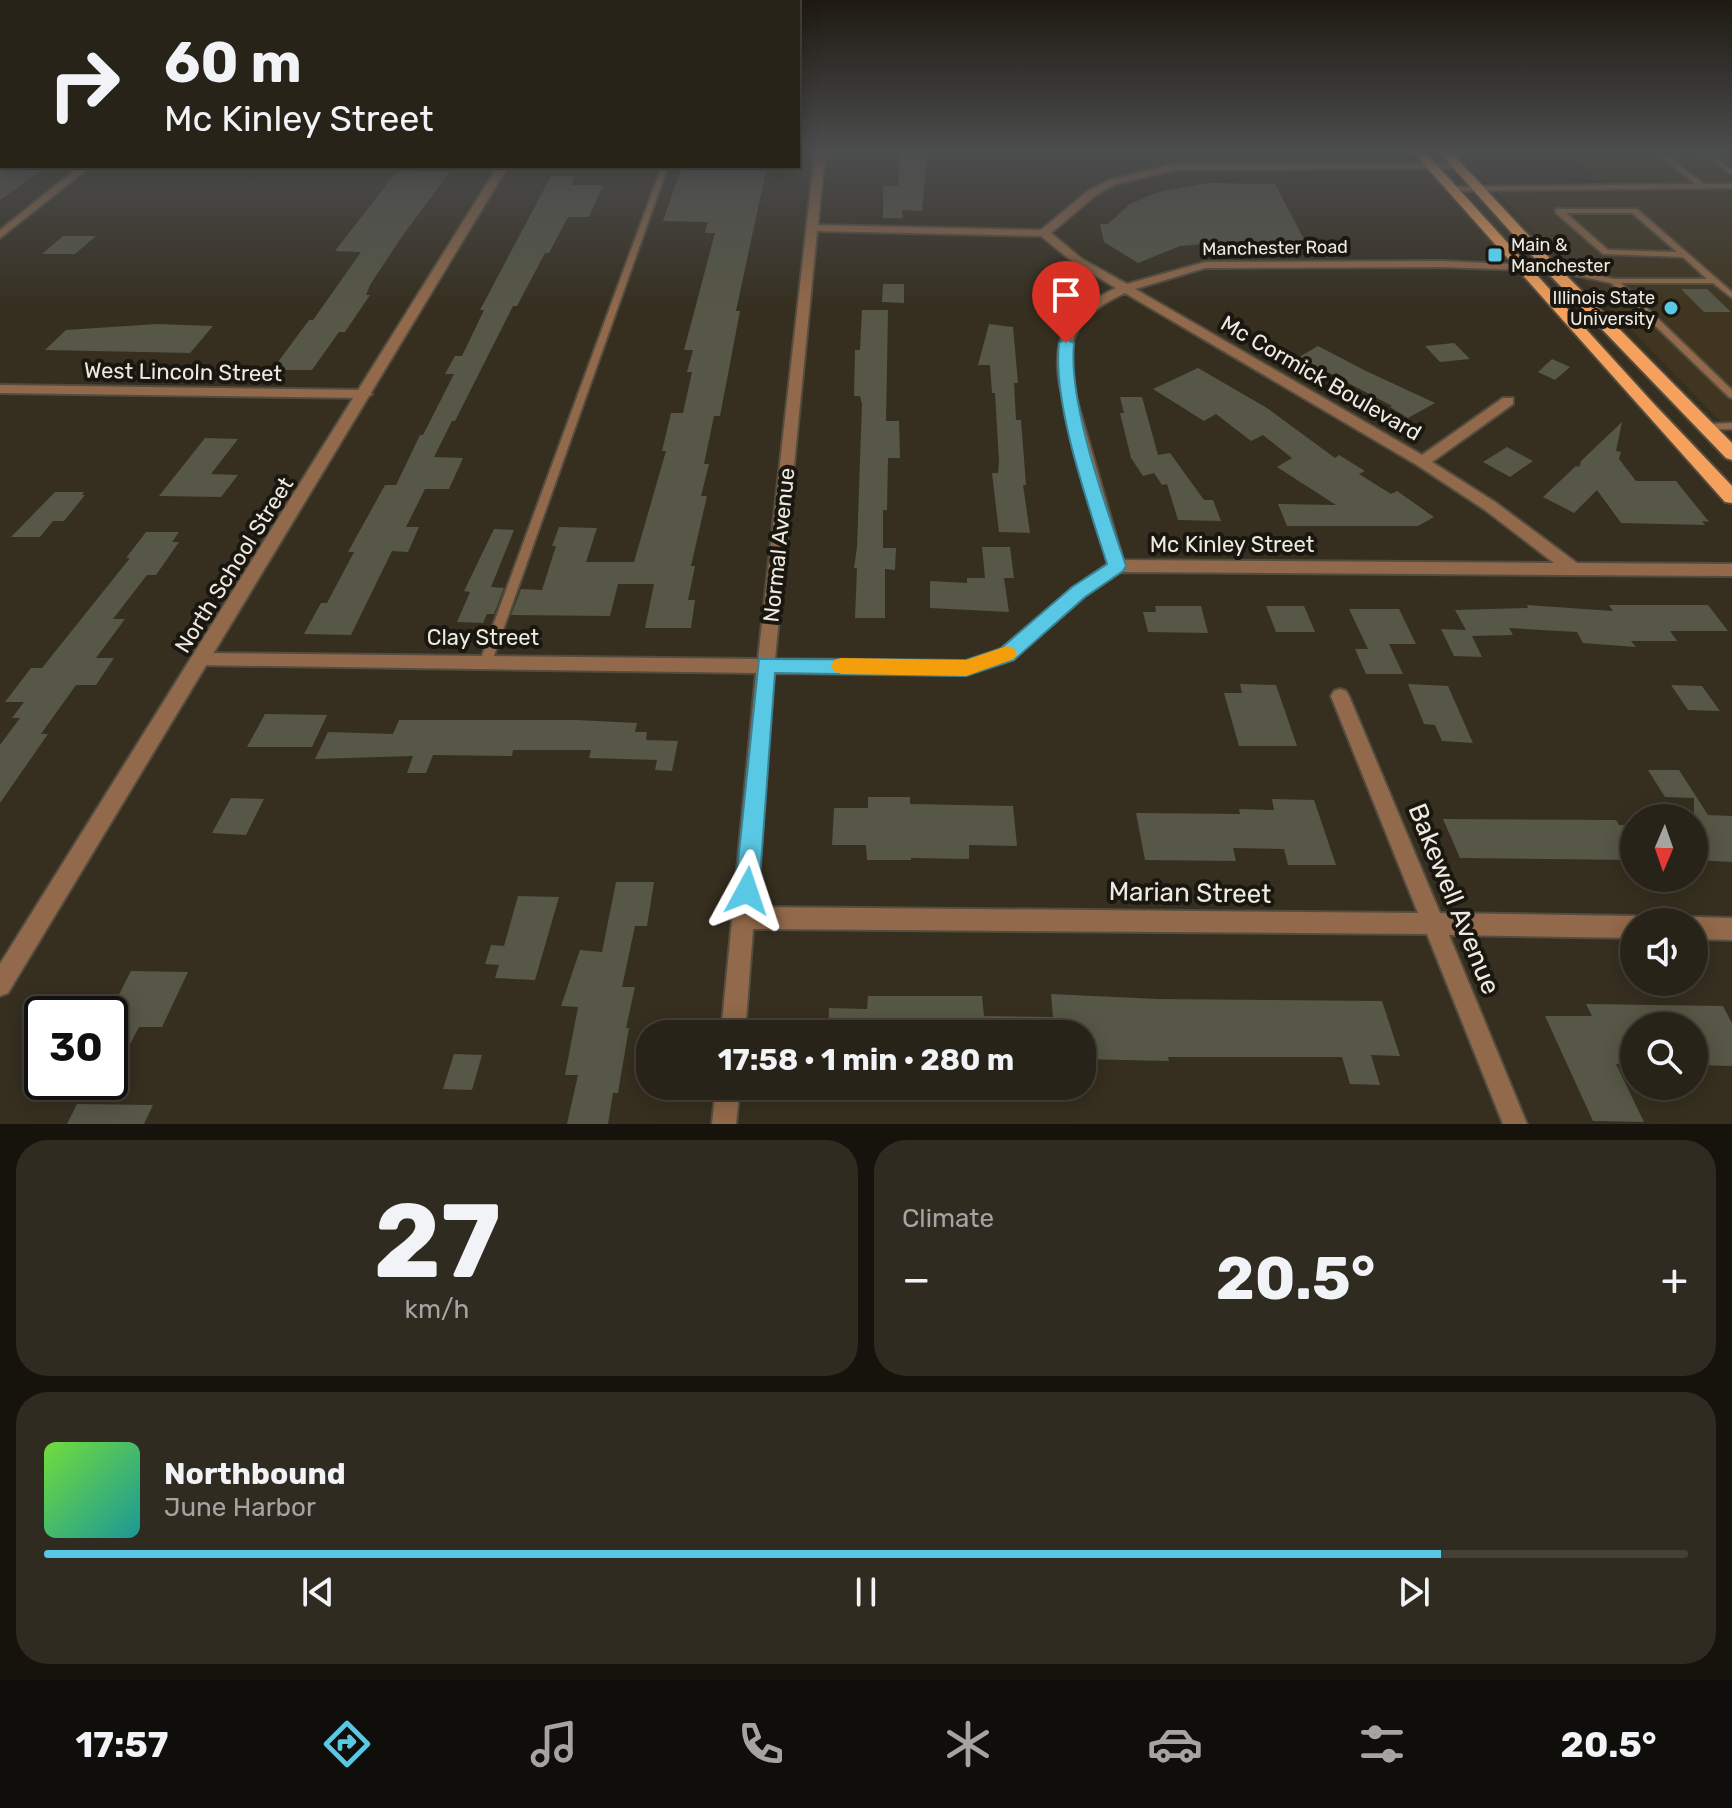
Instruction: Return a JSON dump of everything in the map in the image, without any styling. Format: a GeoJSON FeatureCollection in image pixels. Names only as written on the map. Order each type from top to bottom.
{"type":"FeatureCollection","features":[{"type":"Feature","properties":{"kind":"main road"},"geometry":{"type":"LineString","coordinates":[[1466,204],[1732,497]]}},
{"type":"Feature","properties":{"kind":"main road"},"geometry":{"type":"LineString","coordinates":[[1493,204],[1732,454]]}},
{"type":"Feature","properties":{"kind":"street"},"geometry":{"type":"LineString","coordinates":[[0,235],[38,204]]}},
{"type":"Feature","properties":{"kind":"street","name":"North School Street"},"geometry":{"type":"LineString","coordinates":[[0,985],[480,204]]}},
{"type":"Feature","properties":{"kind":"street","name":"Normal Avenue"},"geometry":{"type":"LineString","coordinates":[[734,1020],[766,665],[814,204]]}},
{"type":"Feature","properties":{"kind":"street"},"geometry":{"type":"LineString","coordinates":[[812,228],[1044,233],[1078,204]]}},
{"type":"Feature","properties":{"kind":"street","name":"Mc Cormick Boulevard"},"geometry":{"type":"LineString","coordinates":[[1044,233],[1078,261],[1422,462],[1490,506],[1572,568]]}},
{"type":"Feature","properties":{"kind":"street","name":"Manchester Road"},"geometry":{"type":"LineString","coordinates":[[1117,566],[1096,503],[1064,365],[1071,328],[1081,314],[1101,301],[1174,272],[1230,264],[1519,265],[1551,268]]}},
{"type":"Feature","properties":{"kind":"street","name":"West Lincoln Street"},"geometry":{"type":"LineString","coordinates":[[0,389],[365,394]]}},
{"type":"Feature","properties":{"kind":"street"},"geometry":{"type":"LineString","coordinates":[[1422,462],[1508,401]]}},
{"type":"Feature","properties":{"kind":"street"},"geometry":{"type":"LineString","coordinates":[[766,665],[966,668],[1007,654],[1079,592],[1117,566]]}},
{"type":"Feature","properties":{"kind":"street","name":"Mc Kinley Street"},"geometry":{"type":"LineString","coordinates":[[1117,566],[1732,570]]}},
{"type":"Feature","properties":{"kind":"street","name":"Clay Street"},"geometry":{"type":"LineString","coordinates":[[200,660],[766,665]]}},
{"type":"Feature","properties":{"kind":"street","name":"Bakewell Avenue"},"geometry":{"type":"LineString","coordinates":[[1340,696],[1515,1124]]}},
{"type":"Feature","properties":{"kind":"street","name":"Marian Street"},"geometry":{"type":"LineString","coordinates":[[745,918],[1620,927]]}},
{"type":"Feature","properties":{"kind":"street"},"geometry":{"type":"LineString","coordinates":[[1708,928],[1732,929]]}},
{"type":"Feature","properties":{"kind":"street"},"geometry":{"type":"LineString","coordinates":[[724,1124],[727,1100]]}},
{"type":"Feature","properties":{"kind":"lane"},"geometry":{"type":"LineString","coordinates":[[486,661],[651,204]]}},
{"type":"Feature","properties":{"kind":"lane"},"geometry":{"type":"LineString","coordinates":[[1626,204],[1732,296]]}},
{"type":"Feature","properties":{"kind":"lane"},"geometry":{"type":"LineString","coordinates":[[1634,211],[1559,211],[1606,252],[1684,255]]}},
{"type":"Feature","properties":{"kind":"lane"},"geometry":{"type":"LineString","coordinates":[[1551,268],[1614,281],[1715,281]]}},
{"type":"Feature","properties":{"kind":"lane"},"geometry":{"type":"LineString","coordinates":[[1614,281],[1732,395]]}},
{"type":"Feature","properties":{"kind":"lane"},"geometry":{"type":"LineString","coordinates":[[1705,427],[1732,426]]}},
{"type":"Feature","properties":{"kind":"shaded area","name":"Illinois State University"},"geometry":{"type":"Polygon","coordinates":[[[1509,204],[1732,204],[1732,433],[1509,204]]]}},
{"type":"Feature","properties":{"kind":"building"},"geometry":{"type":"Polygon","coordinates":[[[371,204],[426,204],[370,285],[366,295],[370,295],[345,332],[339,332],[312,370],[272,370],[309,320],[313,320],[361,252],[335,251],[371,204]]]}},
{"type":"Feature","properties":{"kind":"building"},"geometry":{"type":"Polygon","coordinates":[[[536,204],[594,204],[589,217],[568,217],[517,306],[513,306],[434,457],[463,458],[449,489],[425,489],[406,527],[419,527],[408,552],[392,551],[351,635],[304,634],[321,603],[327,603],[354,552],[348,552],[385,485],[396,485],[454,374],[445,374],[455,356],[462,356],[484,310],[480,310],[536,204]]]}},
{"type":"Feature","properties":{"kind":"building"},"geometry":{"type":"Polygon","coordinates":[[[669,204],[759,204],[736,311],[740,311],[720,416],[714,416],[704,464],[709,464],[701,496],[707,496],[691,566],[695,566],[688,600],[695,600],[691,628],[645,628],[654,584],[618,584],[610,616],[511,615],[521,589],[542,590],[559,527],[597,528],[586,562],[634,562],[666,451],[662,451],[671,413],[683,413],[692,372],[687,372],[693,350],[684,350],[715,233],[705,233],[708,222],[663,221],[669,204]]]}},
{"type":"Feature","properties":{"kind":"building"},"geometry":{"type":"Polygon","coordinates":[[[883,204],[923,204],[922,211],[902,210],[903,218],[883,218],[883,204]]]}},
{"type":"Feature","properties":{"kind":"building"},"geometry":{"type":"Polygon","coordinates":[[[1130,204],[1286,204],[1306,243],[1240,241],[1180,246],[1138,263],[1104,242],[1100,224],[1108,224],[1130,204]]]}},
{"type":"Feature","properties":{"kind":"building"},"geometry":{"type":"Polygon","coordinates":[[[63,236],[96,236],[75,254],[42,254],[63,236]]]}},
{"type":"Feature","properties":{"kind":"building"},"geometry":{"type":"Polygon","coordinates":[[[883,284],[904,284],[904,303],[882,302],[883,284]]]}},
{"type":"Feature","properties":{"kind":"building"},"geometry":{"type":"Polygon","coordinates":[[[1681,289],[1707,289],[1731,312],[1704,312],[1681,289]]]}},
{"type":"Feature","properties":{"kind":"building"},"geometry":{"type":"Polygon","coordinates":[[[862,310],[888,310],[886,421],[899,421],[900,458],[888,458],[887,510],[883,510],[883,548],[896,548],[895,570],[885,569],[885,618],[855,618],[857,568],[854,568],[862,404],[860,396],[854,396],[855,350],[860,350],[862,310]]]}},
{"type":"Feature","properties":{"kind":"building"},"geometry":{"type":"Polygon","coordinates":[[[157,324],[213,326],[190,353],[45,350],[66,330],[157,324]]]}},
{"type":"Feature","properties":{"kind":"building"},"geometry":{"type":"Polygon","coordinates":[[[989,324],[1013,327],[1018,383],[1014,383],[1016,420],[1021,420],[1026,485],[1023,485],[1030,533],[999,532],[992,473],[998,473],[999,462],[995,393],[992,393],[990,365],[978,365],[989,324]]]}},
{"type":"Feature","properties":{"kind":"building"},"geometry":{"type":"Polygon","coordinates":[[[1454,343],[1470,359],[1440,362],[1425,346],[1454,343]]]}},
{"type":"Feature","properties":{"kind":"building"},"geometry":{"type":"Polygon","coordinates":[[[1318,346],[1435,403],[1408,418],[1392,406],[1299,357],[1318,346]]]}},
{"type":"Feature","properties":{"kind":"building"},"geometry":{"type":"Polygon","coordinates":[[[1552,359],[1570,367],[1555,380],[1538,372],[1552,359]]]}},
{"type":"Feature","properties":{"kind":"building"},"geometry":{"type":"Polygon","coordinates":[[[1198,368],[1267,408],[1335,458],[1339,455],[1365,471],[1359,474],[1391,494],[1397,491],[1434,517],[1418,526],[1287,526],[1278,504],[1336,505],[1277,467],[1292,458],[1263,435],[1251,441],[1216,414],[1204,421],[1153,389],[1198,368]]]}},
{"type":"Feature","properties":{"kind":"building"},"geometry":{"type":"Polygon","coordinates":[[[1120,397],[1142,397],[1158,455],[1170,453],[1204,500],[1213,500],[1221,521],[1178,520],[1167,484],[1162,485],[1154,473],[1143,476],[1131,458],[1120,413],[1124,413],[1120,397]]]}},
{"type":"Feature","properties":{"kind":"building"},"geometry":{"type":"Polygon","coordinates":[[[1622,422],[1616,451],[1621,452],[1619,459],[1636,481],[1676,481],[1709,522],[1702,521],[1705,525],[1621,523],[1597,490],[1574,513],[1543,497],[1576,466],[1579,467],[1581,461],[1622,422]]]}},
{"type":"Feature","properties":{"kind":"building"},"geometry":{"type":"Polygon","coordinates":[[[205,438],[238,439],[211,474],[238,475],[221,497],[159,496],[205,438]]]}},
{"type":"Feature","properties":{"kind":"building"},"geometry":{"type":"Polygon","coordinates":[[[1507,447],[1533,461],[1510,477],[1483,462],[1507,447]]]}},
{"type":"Feature","properties":{"kind":"building"},"geometry":{"type":"Polygon","coordinates":[[[55,492],[84,492],[82,495],[85,495],[64,521],[53,521],[40,537],[11,537],[55,492]]]}},
{"type":"Feature","properties":{"kind":"building"},"geometry":{"type":"Polygon","coordinates":[[[494,529],[514,530],[491,587],[504,588],[494,614],[487,614],[483,623],[457,622],[470,592],[464,591],[494,529]]]}},
{"type":"Feature","properties":{"kind":"building"},"geometry":{"type":"Polygon","coordinates":[[[146,532],[179,532],[172,542],[179,542],[156,575],[147,575],[113,619],[125,619],[96,658],[114,658],[96,685],[76,685],[41,734],[48,734],[0,803],[0,745],[20,718],[12,718],[24,702],[5,702],[31,668],[42,668],[130,558],[126,558],[146,532]]]}},
{"type":"Feature","properties":{"kind":"building"},"geometry":{"type":"Polygon","coordinates":[[[982,547],[1010,547],[1014,578],[1004,578],[1009,612],[930,608],[930,581],[967,583],[967,578],[985,578],[982,547]]]}},
{"type":"Feature","properties":{"kind":"building"},"geometry":{"type":"Polygon","coordinates":[[[1527,605],[1613,611],[1609,605],[1708,605],[1728,631],[1670,631],[1677,641],[1631,641],[1636,647],[1583,643],[1577,632],[1509,628],[1513,635],[1472,636],[1482,657],[1454,656],[1441,629],[1466,630],[1455,610],[1528,608],[1527,605]]]}},
{"type":"Feature","properties":{"kind":"building"},"geometry":{"type":"Polygon","coordinates":[[[1155,606],[1201,606],[1208,633],[1148,632],[1143,612],[1156,612],[1155,606]]]}},
{"type":"Feature","properties":{"kind":"building"},"geometry":{"type":"Polygon","coordinates":[[[1266,606],[1304,606],[1315,632],[1276,632],[1266,606]]]}},
{"type":"Feature","properties":{"kind":"building"},"geometry":{"type":"Polygon","coordinates":[[[1349,609],[1399,609],[1416,644],[1389,644],[1403,674],[1366,674],[1355,649],[1368,649],[1349,609]]]}},
{"type":"Feature","properties":{"kind":"building"},"geometry":{"type":"Polygon","coordinates":[[[1240,684],[1276,685],[1297,746],[1239,746],[1224,693],[1242,693],[1240,684]]]}},
{"type":"Feature","properties":{"kind":"building"},"geometry":{"type":"Polygon","coordinates":[[[1408,684],[1448,686],[1473,743],[1442,741],[1435,725],[1424,724],[1408,684]]]}},
{"type":"Feature","properties":{"kind":"building"},"geometry":{"type":"Polygon","coordinates":[[[1671,685],[1702,686],[1720,711],[1688,710],[1671,685]]]}},
{"type":"Feature","properties":{"kind":"building"},"geometry":{"type":"Polygon","coordinates":[[[265,714],[327,715],[312,747],[247,747],[265,714]]]}},
{"type":"Feature","properties":{"kind":"building"},"geometry":{"type":"Polygon","coordinates":[[[399,720],[637,723],[635,732],[647,732],[646,740],[678,741],[672,771],[655,770],[657,760],[589,758],[591,750],[513,750],[512,756],[433,755],[426,773],[407,773],[413,756],[315,759],[328,732],[393,734],[399,720]]]}},
{"type":"Feature","properties":{"kind":"building"},"geometry":{"type":"Polygon","coordinates":[[[1648,770],[1679,770],[1701,804],[1694,804],[1694,798],[1665,797],[1648,770]]]}},
{"type":"Feature","properties":{"kind":"building"},"geometry":{"type":"Polygon","coordinates":[[[868,797],[910,797],[910,804],[1013,806],[1017,846],[969,845],[969,859],[867,860],[866,845],[832,845],[834,808],[868,808],[868,797]]]}},
{"type":"Feature","properties":{"kind":"building"},"geometry":{"type":"Polygon","coordinates":[[[231,798],[264,799],[246,835],[212,833],[231,798]]]}},
{"type":"Feature","properties":{"kind":"building"},"geometry":{"type":"Polygon","coordinates":[[[1272,799],[1314,800],[1336,865],[1288,865],[1284,849],[1233,848],[1236,861],[1145,860],[1136,813],[1240,814],[1239,809],[1274,810],[1272,799]]]}},
{"type":"Feature","properties":{"kind":"building"},"geometry":{"type":"Polygon","coordinates":[[[1708,815],[1732,816],[1732,862],[1708,861],[1708,815]]]}},
{"type":"Feature","properties":{"kind":"building"},"geometry":{"type":"Polygon","coordinates":[[[1443,819],[1616,820],[1620,825],[1620,860],[1460,858],[1443,819]]]}},
{"type":"Feature","properties":{"kind":"building"},"geometry":{"type":"Polygon","coordinates":[[[616,882],[654,882],[647,926],[635,926],[622,987],[635,987],[618,1093],[613,1093],[608,1124],[567,1124],[578,1075],[565,1075],[578,1007],[561,1006],[580,950],[602,952],[616,882]]]}},
{"type":"Feature","properties":{"kind":"building"},"geometry":{"type":"Polygon","coordinates":[[[518,896],[559,897],[535,980],[495,978],[499,965],[485,964],[491,945],[504,946],[518,896]]]}},
{"type":"Feature","properties":{"kind":"building"},"geometry":{"type":"Polygon","coordinates":[[[131,971],[188,972],[162,1027],[139,1027],[128,1048],[128,996],[118,996],[131,971]]]}},
{"type":"Feature","properties":{"kind":"building"},"geometry":{"type":"Polygon","coordinates":[[[1051,994],[1158,999],[1382,1001],[1400,1056],[1371,1055],[1380,1085],[1350,1084],[1342,1057],[1096,1059],[1096,1020],[829,1020],[829,1008],[867,1009],[868,996],[982,996],[984,1016],[1053,1017],[1051,994]]]}},
{"type":"Feature","properties":{"kind":"building"},"geometry":{"type":"Polygon","coordinates":[[[1586,1004],[1723,1006],[1732,1023],[1732,1066],[1708,1065],[1708,1012],[1620,1012],[1620,1064],[1616,1064],[1620,1072],[1620,1100],[1633,1100],[1644,1122],[1593,1121],[1545,1016],[1592,1016],[1586,1004]]]}},
{"type":"Feature","properties":{"kind":"building"},"geometry":{"type":"Polygon","coordinates":[[[454,1054],[482,1055],[472,1090],[443,1089],[454,1054]]]}},
{"type":"Feature","properties":{"kind":"building"},"geometry":{"type":"Polygon","coordinates":[[[77,1104],[153,1105],[144,1124],[67,1124],[77,1104]]]}},
{"type":"Feature","properties":{"kind":"slow traffic"},"geometry":{"type":"LineString","coordinates":[[841,666],[966,668],[1007,654]]}},
{"type":"Feature","properties":{"kind":"place","name":"Main & Manchester"},"geometry":{"type":"Point","coordinates":[1495,255]}},
{"type":"Feature","properties":{"kind":"place","name":"Illinois State University"},"geometry":{"type":"Point","coordinates":[1671,308]}},
{"type":"Feature","properties":{"kind":"route"},"geometry":{"type":"LineString","coordinates":[[747,891],[766,665],[966,668],[1007,654],[1079,592],[1117,566],[1096,503],[1067,386],[1064,365],[1066,343]]}}]}
